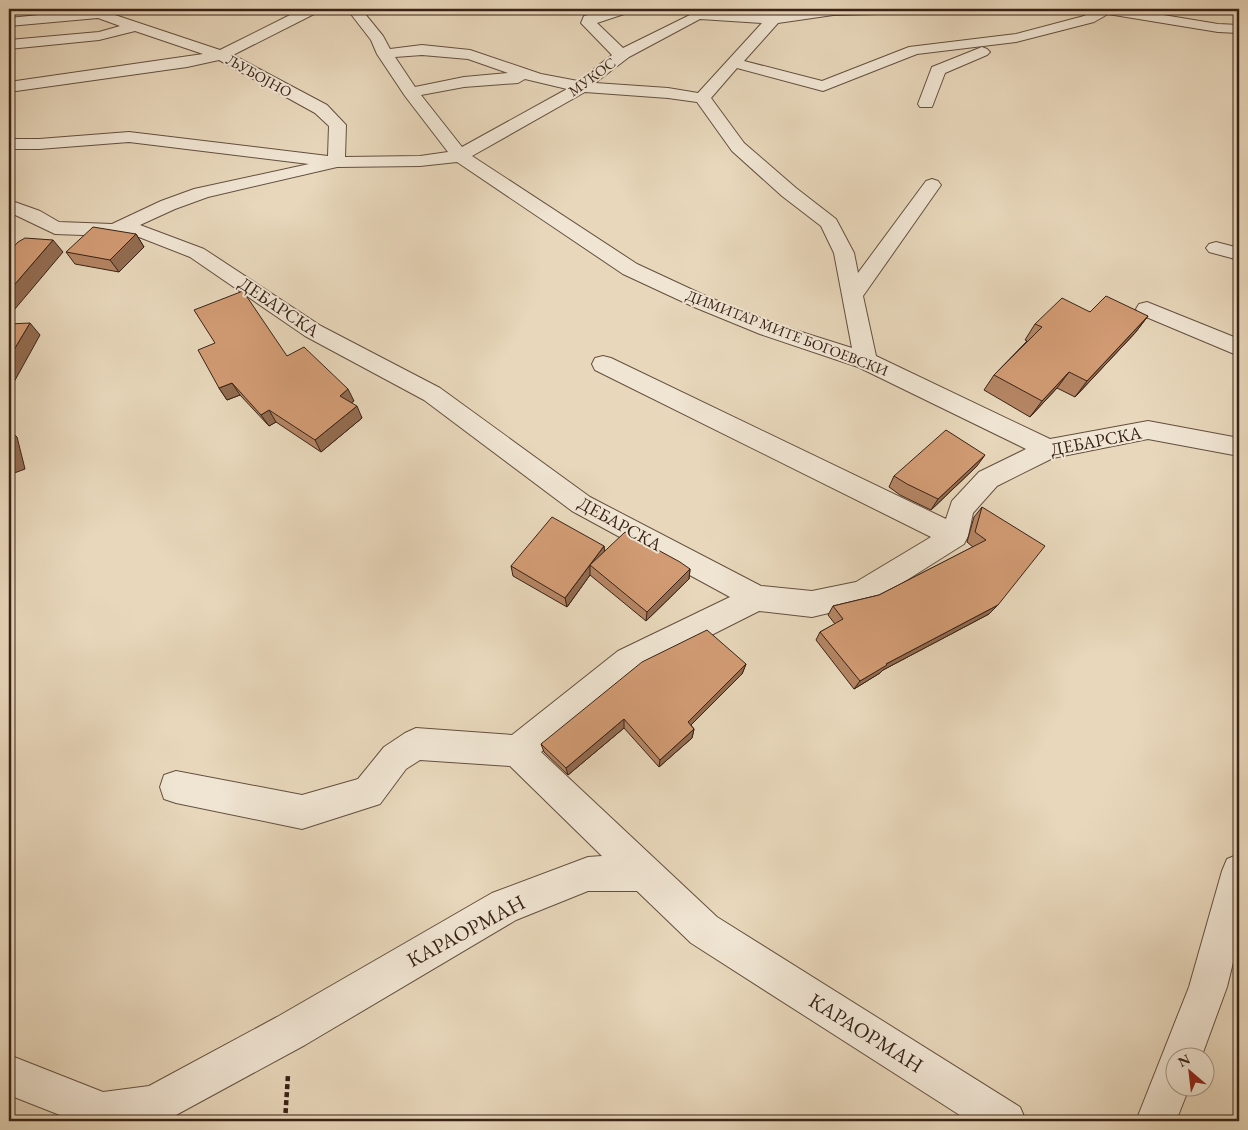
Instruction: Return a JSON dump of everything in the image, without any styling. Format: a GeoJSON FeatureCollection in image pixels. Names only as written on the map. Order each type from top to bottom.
{"type":"FeatureCollection","features":[{"type":"Feature","properties":{"kind":"street"},"geometry":{"type":"LineString","coordinates":[[9,88],[187,62],[220,54],[312,9]]}},
{"type":"Feature","properties":{"kind":"street","name":"ДИМИТАР МИТЕ БОГОЕВСКИ"},"geometry":{"type":"LineString","coordinates":[[354,9],[378,39],[385,54],[410,93],[460,156],[630,269],[701,302],[768,329],[866,361],[1048,449]]}},
{"type":"Feature","properties":{"kind":"street"},"geometry":{"type":"LineString","coordinates":[[622,56],[588,24],[589,19],[595,14],[625,9]]}},
{"type":"Feature","properties":{"kind":"street"},"geometry":{"type":"LineString","coordinates":[[699,12],[773,19],[833,11],[920,9]]}},
{"type":"Feature","properties":{"kind":"street"},"geometry":{"type":"LineString","coordinates":[[926,104],[938,70],[1016,38],[1089,19],[1104,9],[1218,28],[1239,29]]}},
{"type":"Feature","properties":{"kind":"street"},"geometry":{"type":"LineString","coordinates":[[9,22],[91,11]]}},
{"type":"Feature","properties":{"kind":"street","name":"ЉУБОЈНО"},"geometry":{"type":"LineString","coordinates":[[91,11],[220,54],[321,109],[338,125],[336,162]]}},
{"type":"Feature","properties":{"kind":"street","name":"МУКОС"},"geometry":{"type":"LineString","coordinates":[[460,156],[582,87],[594,73],[699,12]]}},
{"type":"Feature","properties":{"kind":"street"},"geometry":{"type":"LineString","coordinates":[[702,98],[773,19]]}},
{"type":"Feature","properties":{"kind":"street"},"geometry":{"type":"LineString","coordinates":[[9,45],[99,36],[139,26]]}},
{"type":"Feature","properties":{"kind":"street"},"geometry":{"type":"LineString","coordinates":[[1218,28],[1239,42]]}},
{"type":"Feature","properties":{"kind":"street"},"geometry":{"type":"LineString","coordinates":[[734,63],[823,86],[914,50],[1016,38]]}},
{"type":"Feature","properties":{"kind":"street"},"geometry":{"type":"LineString","coordinates":[[385,54],[422,50],[470,55],[537,78],[582,87],[668,93],[702,98],[738,147],[789,192],[829,223],[844,253],[866,361]]}},
{"type":"Feature","properties":{"kind":"street"},"geometry":{"type":"LineString","coordinates":[[410,93],[456,82],[492,78],[537,78]]}},
{"type":"Feature","properties":{"kind":"street"},"geometry":{"type":"LineString","coordinates":[[9,144],[64,143],[101,138],[129,137],[336,162],[420,161],[460,156]]}},
{"type":"Feature","properties":{"kind":"street"},"geometry":{"type":"LineString","coordinates":[[114,230],[169,204],[202,193],[308,171],[336,162]]}},
{"type":"Feature","properties":{"kind":"street"},"geometry":{"type":"LineString","coordinates":[[853,295],[932,185]]}},
{"type":"Feature","properties":{"kind":"street","name":"ДЕБАРСКА"},"geometry":{"type":"LineString","coordinates":[[9,206],[33,215],[55,228],[142,231],[197,253],[313,331],[432,394],[582,504],[757,598],[812,604],[862,592],[955,536],[961,509],[988,479],[1048,449],[1148,430],[1239,446]]}},
{"type":"Feature","properties":{"kind":"street"},"geometry":{"type":"LineString","coordinates":[[34,241],[55,228]]}},
{"type":"Feature","properties":{"kind":"street"},"geometry":{"type":"LineString","coordinates":[[1216,248],[1239,254]]}},
{"type":"Feature","properties":{"kind":"street"},"geometry":{"type":"LineString","coordinates":[[1146,309],[1239,348]]}},
{"type":"Feature","properties":{"kind":"street"},"geometry":{"type":"LineString","coordinates":[[603,364],[955,536]]}},
{"type":"Feature","properties":{"kind":"street"},"geometry":{"type":"LineString","coordinates":[[517,751],[629,661],[757,598]]}},
{"type":"Feature","properties":{"kind":"street"},"geometry":{"type":"LineString","coordinates":[[176,787],[302,812],[368,792],[395,758],[416,744],[517,751],[644,873]]}},
{"type":"Feature","properties":{"kind":"street"},"geometry":{"type":"LineString","coordinates":[[1185,1048],[1208,987],[1239,871]]}},
{"type":"Feature","properties":{"kind":"street","name":"КАРАОРМАН"},"geometry":{"type":"LineString","coordinates":[[9,1075],[103,1112],[153,1106],[290,1032],[505,906],[588,874],[644,873],[704,930],[1006,1121]]}},
{"type":"Feature","properties":{"kind":"street"},"geometry":{"type":"LineString","coordinates":[[1156,1121],[1166,1096]]}},
{"type":"Feature","properties":{"kind":"building"},"geometry":{"type":"Polygon","coordinates":[[[93,227],[136,234],[110,260],[66,252],[93,227]]]}},
{"type":"Feature","properties":{"kind":"building"},"geometry":{"type":"Polygon","coordinates":[[[25,238],[53,240],[9,291],[9,252],[18,242],[25,238]]]}},
{"type":"Feature","properties":{"kind":"building"},"geometry":{"type":"Polygon","coordinates":[[[243,291],[287,356],[304,347],[348,389],[340,396],[357,406],[315,440],[269,410],[261,415],[232,383],[219,388],[198,350],[215,343],[194,310],[243,291]]]}},
{"type":"Feature","properties":{"kind":"building"},"geometry":{"type":"Polygon","coordinates":[[[1106,296],[1148,316],[1087,381],[1069,372],[1042,401],[994,375],[1042,327],[1035,324],[1062,298],[1090,312],[1106,296]]]}},
{"type":"Feature","properties":{"kind":"building"},"geometry":{"type":"Polygon","coordinates":[[[30,323],[9,358],[9,324],[30,323]]]}},
{"type":"Feature","properties":{"kind":"building"},"geometry":{"type":"Polygon","coordinates":[[[946,430],[985,455],[938,499],[894,476],[946,430]]]}},
{"type":"Feature","properties":{"kind":"building"},"geometry":{"type":"Polygon","coordinates":[[[9,445],[12,458],[9,459],[9,445]]]}},
{"type":"Feature","properties":{"kind":"building"},"geometry":{"type":"Polygon","coordinates":[[[982,507],[1045,546],[998,605],[886,664],[860,681],[820,632],[843,619],[833,606],[879,595],[986,540],[975,532],[982,507]]]}},
{"type":"Feature","properties":{"kind":"building"},"geometry":{"type":"Polygon","coordinates":[[[552,517],[604,546],[565,598],[511,566],[552,517]]]}},
{"type":"Feature","properties":{"kind":"building"},"geometry":{"type":"Polygon","coordinates":[[[625,532],[690,569],[647,612],[590,565],[625,532]]]}},
{"type":"Feature","properties":{"kind":"building"},"geometry":{"type":"Polygon","coordinates":[[[707,630],[746,664],[688,722],[694,729],[660,760],[624,719],[566,768],[541,744],[642,662],[707,630]]]}}]}
